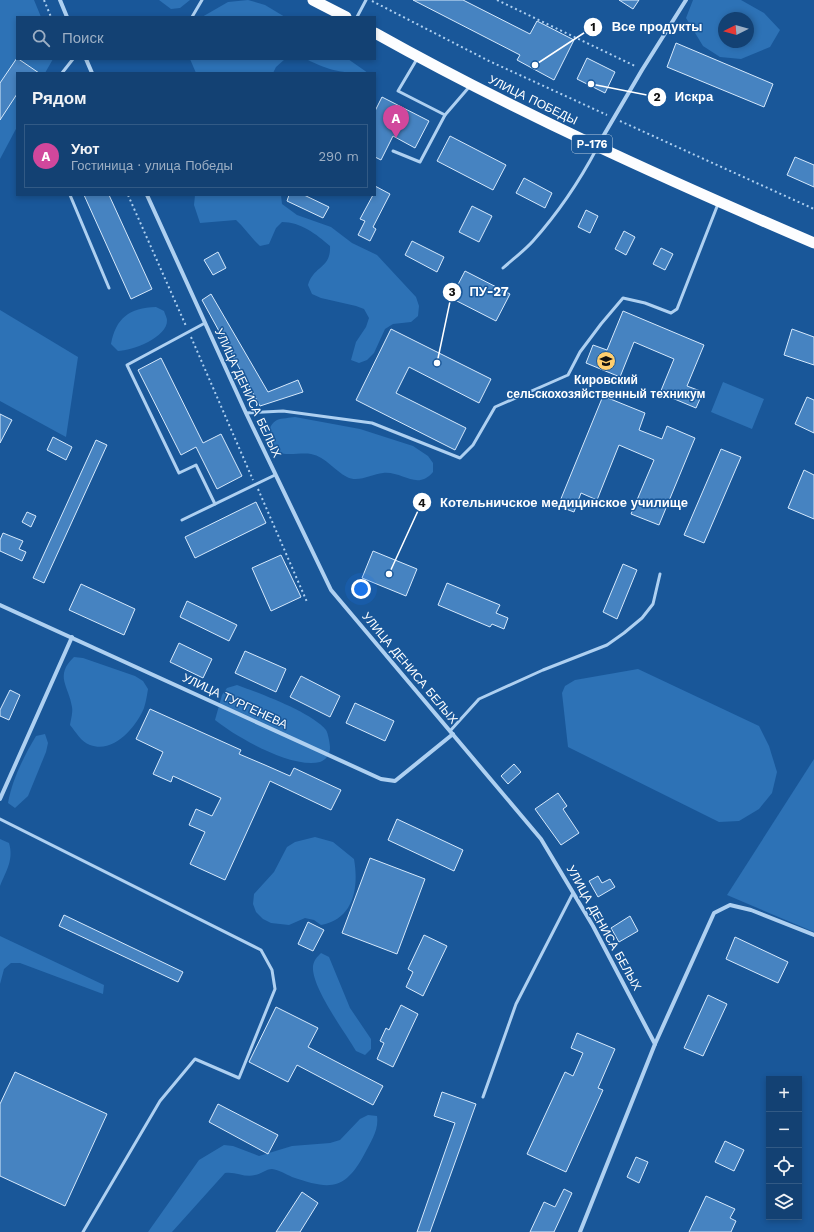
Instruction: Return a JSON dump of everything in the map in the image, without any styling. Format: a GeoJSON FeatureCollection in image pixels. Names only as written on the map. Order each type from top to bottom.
{"type":"FeatureCollection","features":[{"type":"Feature","properties":{"kind":"highway"},"geometry":{"type":"LineString","coordinates":[[313,0],[344,16]]}},
{"type":"Feature","properties":{"kind":"highway","name":"УЛИЦА ПОБЕДЫ"},"geometry":{"type":"LineString","coordinates":[[376,34],[418,57],[598,147],[814,243]]}},
{"type":"Feature","properties":{"kind":"street"},"geometry":{"type":"LineString","coordinates":[[60,0],[67,16]]}},
{"type":"Feature","properties":{"kind":"street"},"geometry":{"type":"LineString","coordinates":[[598,147],[642,70],[686,0]]}},
{"type":"Feature","properties":{"kind":"street"},"geometry":{"type":"LineString","coordinates":[[86,60],[92,72]]}},
{"type":"Feature","properties":{"kind":"street","name":"УЛИЦА ДЕНИСА БЕЛЫХ"},"geometry":{"type":"LineString","coordinates":[[147,196],[246,413],[331,590],[541,839],[593,926],[655,1044]]}},
{"type":"Feature","properties":{"kind":"street","name":"УЛИЦА ТУРГЕНЕВА"},"geometry":{"type":"LineString","coordinates":[[0,604],[381,779],[395,781],[451,733]]}},
{"type":"Feature","properties":{"kind":"street"},"geometry":{"type":"LineString","coordinates":[[0,799],[72,637]]}},
{"type":"Feature","properties":{"kind":"street"},"geometry":{"type":"LineString","coordinates":[[580,1232],[655,1044],[714,913],[730,905],[751,910],[814,935]]}},
{"type":"Feature","properties":{"kind":"lane"},"geometry":{"type":"LineString","coordinates":[[193,16],[202,0]]}},
{"type":"Feature","properties":{"kind":"lane"},"geometry":{"type":"LineString","coordinates":[[358,16],[368,0]]}},
{"type":"Feature","properties":{"kind":"lane"},"geometry":{"type":"LineString","coordinates":[[418,57],[398,91],[444,115]]}},
{"type":"Feature","properties":{"kind":"lane"},"geometry":{"type":"LineString","coordinates":[[63,72],[72,60]]}},
{"type":"Feature","properties":{"kind":"lane"},"geometry":{"type":"LineString","coordinates":[[393,151],[420,162],[444,115],[472,84]]}},
{"type":"Feature","properties":{"kind":"lane"},"geometry":{"type":"LineString","coordinates":[[503,268],[532,241],[566,200],[581,178],[598,147]]}},
{"type":"Feature","properties":{"kind":"lane"},"geometry":{"type":"LineString","coordinates":[[70,196],[109,288]]}},
{"type":"Feature","properties":{"kind":"lane"},"geometry":{"type":"LineString","coordinates":[[246,413],[283,411],[372,423],[460,458],[473,445],[496,407],[568,375],[580,352],[623,298],[645,303],[671,313],[677,309],[719,201]]}},
{"type":"Feature","properties":{"kind":"lane"},"geometry":{"type":"LineString","coordinates":[[205,323],[127,365],[180,473],[196,465],[215,504]]}},
{"type":"Feature","properties":{"kind":"lane"},"geometry":{"type":"LineString","coordinates":[[182,520],[275,475]]}},
{"type":"Feature","properties":{"kind":"lane"},"geometry":{"type":"LineString","coordinates":[[451,733],[479,699],[543,670],[607,645],[624,633],[642,618],[653,604],[660,574]]}},
{"type":"Feature","properties":{"kind":"lane"},"geometry":{"type":"LineString","coordinates":[[0,819],[261,950],[272,970],[275,989],[240,1078],[195,1059],[160,1101],[83,1232]]}},
{"type":"Feature","properties":{"kind":"lane"},"geometry":{"type":"LineString","coordinates":[[483,1097],[516,1004],[573,893]]}},
{"type":"Feature","properties":{"kind":"path"},"geometry":{"type":"LineString","coordinates":[[44,0],[51,16]]}},
{"type":"Feature","properties":{"kind":"path"},"geometry":{"type":"LineString","coordinates":[[368,0],[489,61],[814,209]]}},
{"type":"Feature","properties":{"kind":"path"},"geometry":{"type":"LineString","coordinates":[[497,0],[642,70]]}},
{"type":"Feature","properties":{"kind":"path"},"geometry":{"type":"LineString","coordinates":[[128,196],[307,602]]}},
{"type":"Feature","properties":{"kind":"shaded area"},"geometry":{"type":"Polygon","coordinates":[[[0,0],[34,0],[41,16],[16,16],[16,60],[52,60],[46,72],[16,72],[16,129],[0,159],[0,0]]]}},
{"type":"Feature","properties":{"kind":"shaded area"},"geometry":{"type":"Polygon","coordinates":[[[159,0],[190,0],[180,8],[171,9],[159,0]]]}},
{"type":"Feature","properties":{"kind":"shaded area"},"geometry":{"type":"Polygon","coordinates":[[[248,0],[265,5],[283,16],[204,16],[228,2],[248,0]]]}},
{"type":"Feature","properties":{"kind":"shaded area"},"geometry":{"type":"Polygon","coordinates":[[[693,0],[741,0],[764,13],[780,30],[770,47],[741,59],[720,57],[703,46],[686,18],[693,0]]]}},
{"type":"Feature","properties":{"kind":"shaded area"},"geometry":{"type":"Polygon","coordinates":[[[190,60],[284,60],[276,67],[274,72],[196,72],[190,60]]]}},
{"type":"Feature","properties":{"kind":"shaded area"},"geometry":{"type":"Polygon","coordinates":[[[308,60],[349,60],[367,72],[350,72],[322,66],[308,60]]]}},
{"type":"Feature","properties":{"kind":"shaded area"},"geometry":{"type":"Polygon","coordinates":[[[195,196],[281,196],[282,204],[297,215],[331,227],[352,243],[377,255],[416,297],[419,306],[418,316],[411,322],[393,324],[385,329],[374,353],[367,360],[359,363],[351,360],[356,342],[366,327],[369,318],[364,309],[321,298],[312,294],[308,285],[314,274],[328,259],[330,246],[314,233],[302,226],[282,222],[276,228],[269,244],[260,246],[236,220],[200,223],[194,205],[195,196]]]}},
{"type":"Feature","properties":{"kind":"shaded area"},"geometry":{"type":"Polygon","coordinates":[[[156,307],[164,311],[167,320],[166,326],[156,337],[132,349],[118,351],[111,344],[116,327],[125,316],[131,312],[156,307]]]}},
{"type":"Feature","properties":{"kind":"shaded area"},"geometry":{"type":"Polygon","coordinates":[[[0,310],[78,357],[66,437],[0,401],[0,310]]]}},
{"type":"Feature","properties":{"kind":"shaded area"},"geometry":{"type":"Polygon","coordinates":[[[723,382],[764,399],[752,429],[711,412],[723,382]]]}},
{"type":"Feature","properties":{"kind":"shaded area"},"geometry":{"type":"Polygon","coordinates":[[[295,417],[360,429],[413,446],[428,456],[433,463],[433,472],[421,480],[410,479],[390,473],[383,473],[360,479],[351,479],[326,461],[311,454],[284,454],[275,451],[268,440],[269,431],[273,423],[284,418],[295,417]]]}},
{"type":"Feature","properties":{"kind":"shaded area"},"geometry":{"type":"Polygon","coordinates":[[[74,657],[83,658],[135,676],[143,681],[148,689],[145,706],[136,723],[123,737],[107,746],[99,747],[87,744],[70,725],[72,707],[64,681],[64,676],[68,664],[74,657]]]}},
{"type":"Feature","properties":{"kind":"shaded area"},"geometry":{"type":"Polygon","coordinates":[[[638,669],[759,726],[769,746],[777,772],[772,793],[759,809],[739,821],[719,822],[568,747],[562,693],[565,686],[575,680],[638,669]]]}},
{"type":"Feature","properties":{"kind":"shaded area"},"geometry":{"type":"Polygon","coordinates":[[[237,685],[297,710],[319,723],[326,730],[330,748],[324,760],[320,762],[308,763],[295,761],[280,756],[250,743],[215,720],[222,695],[227,688],[237,685]]]}},
{"type":"Feature","properties":{"kind":"shaded area"},"geometry":{"type":"Polygon","coordinates":[[[45,734],[48,743],[46,752],[28,796],[15,808],[8,803],[15,777],[36,736],[45,734]]]}},
{"type":"Feature","properties":{"kind":"shaded area"},"geometry":{"type":"Polygon","coordinates":[[[814,759],[814,932],[727,895],[814,759]]]}},
{"type":"Feature","properties":{"kind":"shaded area"},"geometry":{"type":"Polygon","coordinates":[[[315,837],[333,842],[354,859],[356,880],[352,900],[347,909],[341,916],[332,922],[321,925],[314,920],[305,918],[289,925],[271,923],[263,919],[256,912],[253,904],[254,894],[274,872],[287,847],[295,842],[315,837]]]}},
{"type":"Feature","properties":{"kind":"shaded area"},"geometry":{"type":"Polygon","coordinates":[[[0,839],[9,843],[11,855],[9,865],[0,886],[0,839]]]}},
{"type":"Feature","properties":{"kind":"shaded area"},"geometry":{"type":"Polygon","coordinates":[[[0,936],[104,985],[103,994],[20,963],[11,963],[4,969],[0,984],[0,936]]]}},
{"type":"Feature","properties":{"kind":"shaded area"},"geometry":{"type":"Polygon","coordinates":[[[321,953],[329,957],[350,1008],[371,1039],[371,1049],[365,1055],[356,1051],[317,985],[313,966],[315,960],[321,953]]]}},
{"type":"Feature","properties":{"kind":"shaded area"},"geometry":{"type":"Polygon","coordinates":[[[368,1115],[377,1116],[377,1126],[374,1135],[358,1165],[343,1181],[327,1185],[317,1184],[292,1177],[272,1169],[251,1176],[225,1173],[172,1232],[148,1232],[199,1160],[224,1145],[233,1146],[259,1156],[292,1146],[330,1143],[340,1140],[360,1119],[368,1115]]]}},
{"type":"Feature","properties":{"kind":"building"},"geometry":{"type":"Polygon","coordinates":[[[413,0],[463,0],[530,34],[537,21],[574,40],[554,80],[517,60],[520,55],[413,0]]]}},
{"type":"Feature","properties":{"kind":"building"},"geometry":{"type":"Polygon","coordinates":[[[619,0],[639,0],[633,9],[619,0]]]}},
{"type":"Feature","properties":{"kind":"building"},"geometry":{"type":"Polygon","coordinates":[[[676,43],[773,84],[764,107],[667,67],[676,43]]]}},
{"type":"Feature","properties":{"kind":"building"},"geometry":{"type":"Polygon","coordinates":[[[587,58],[615,72],[605,93],[577,79],[587,58]]]}},
{"type":"Feature","properties":{"kind":"building"},"geometry":{"type":"Polygon","coordinates":[[[16,59],[20,60],[38,72],[16,72],[16,96],[0,120],[0,83],[16,59]]]}},
{"type":"Feature","properties":{"kind":"building"},"geometry":{"type":"Polygon","coordinates":[[[382,97],[429,121],[415,148],[393,136],[381,160],[376,158],[376,109],[382,97]]]}},
{"type":"Feature","properties":{"kind":"building"},"geometry":{"type":"Polygon","coordinates":[[[450,136],[506,165],[493,190],[437,161],[450,136]]]}},
{"type":"Feature","properties":{"kind":"building"},"geometry":{"type":"Polygon","coordinates":[[[795,157],[814,165],[814,187],[787,175],[795,157]]]}},
{"type":"Feature","properties":{"kind":"building"},"geometry":{"type":"Polygon","coordinates":[[[524,178],[552,193],[545,208],[516,193],[524,178]]]}},
{"type":"Feature","properties":{"kind":"building"},"geometry":{"type":"Polygon","coordinates":[[[376,187],[390,194],[373,227],[376,229],[370,241],[358,235],[365,221],[360,219],[372,196],[376,196],[376,187]]]}},
{"type":"Feature","properties":{"kind":"building"},"geometry":{"type":"Polygon","coordinates":[[[84,196],[109,196],[152,289],[131,299],[84,196]]]}},
{"type":"Feature","properties":{"kind":"building"},"geometry":{"type":"Polygon","coordinates":[[[289,196],[306,196],[329,207],[323,218],[287,201],[289,196]]]}},
{"type":"Feature","properties":{"kind":"building"},"geometry":{"type":"Polygon","coordinates":[[[472,206],[492,216],[479,242],[459,232],[472,206]]]}},
{"type":"Feature","properties":{"kind":"building"},"geometry":{"type":"Polygon","coordinates":[[[586,210],[598,216],[590,233],[578,227],[586,210]]]}},
{"type":"Feature","properties":{"kind":"building"},"geometry":{"type":"Polygon","coordinates":[[[624,231],[635,237],[626,255],[615,249],[624,231]]]}},
{"type":"Feature","properties":{"kind":"building"},"geometry":{"type":"Polygon","coordinates":[[[412,241],[444,257],[437,272],[405,255],[412,241]]]}},
{"type":"Feature","properties":{"kind":"building"},"geometry":{"type":"Polygon","coordinates":[[[661,248],[673,254],[665,270],[653,264],[661,248]]]}},
{"type":"Feature","properties":{"kind":"building"},"geometry":{"type":"Polygon","coordinates":[[[218,252],[226,268],[213,275],[204,260],[218,252]]]}},
{"type":"Feature","properties":{"kind":"building"},"geometry":{"type":"Polygon","coordinates":[[[465,271],[510,294],[496,321],[451,298],[465,271]]]}},
{"type":"Feature","properties":{"kind":"building"},"geometry":{"type":"Polygon","coordinates":[[[211,294],[268,392],[298,380],[303,392],[260,406],[202,300],[211,294]]]}},
{"type":"Feature","properties":{"kind":"building","name":"Кировский сельскохозяйственный техникум"},"geometry":{"type":"Polygon","coordinates":[[[623,311],[704,345],[687,386],[703,392],[696,408],[660,393],[674,359],[634,342],[620,377],[586,363],[593,345],[607,350],[623,311]]]}},
{"type":"Feature","properties":{"kind":"building"},"geometry":{"type":"Polygon","coordinates":[[[391,329],[491,379],[479,403],[409,367],[396,393],[466,428],[455,450],[356,400],[391,329]]]}},
{"type":"Feature","properties":{"kind":"building"},"geometry":{"type":"Polygon","coordinates":[[[792,329],[814,337],[814,365],[784,355],[792,329]]]}},
{"type":"Feature","properties":{"kind":"building"},"geometry":{"type":"Polygon","coordinates":[[[161,358],[203,443],[221,434],[242,476],[217,489],[196,447],[181,455],[138,370],[161,358]]]}},
{"type":"Feature","properties":{"kind":"building"},"geometry":{"type":"Polygon","coordinates":[[[603,396],[645,413],[639,430],[662,439],[667,426],[695,438],[659,525],[631,514],[654,460],[619,445],[597,500],[581,493],[574,512],[558,506],[603,396]]]}},
{"type":"Feature","properties":{"kind":"building"},"geometry":{"type":"Polygon","coordinates":[[[807,397],[814,400],[814,433],[795,424],[807,397]]]}},
{"type":"Feature","properties":{"kind":"building"},"geometry":{"type":"Polygon","coordinates":[[[0,414],[12,420],[0,443],[0,414]]]}},
{"type":"Feature","properties":{"kind":"building"},"geometry":{"type":"Polygon","coordinates":[[[53,437],[72,447],[66,460],[47,450],[53,437]]]}},
{"type":"Feature","properties":{"kind":"building"},"geometry":{"type":"Polygon","coordinates":[[[96,440],[107,445],[44,583],[33,578],[96,440]]]}},
{"type":"Feature","properties":{"kind":"building"},"geometry":{"type":"Polygon","coordinates":[[[721,449],[741,457],[704,543],[684,535],[721,449]]]}},
{"type":"Feature","properties":{"kind":"building"},"geometry":{"type":"Polygon","coordinates":[[[804,470],[814,475],[814,519],[788,508],[804,470]]]}},
{"type":"Feature","properties":{"kind":"building"},"geometry":{"type":"Polygon","coordinates":[[[256,502],[266,523],[195,558],[185,537],[256,502]]]}},
{"type":"Feature","properties":{"kind":"building"},"geometry":{"type":"Polygon","coordinates":[[[27,512],[36,516],[31,527],[22,522],[27,512]]]}},
{"type":"Feature","properties":{"kind":"building"},"geometry":{"type":"Polygon","coordinates":[[[3,533],[23,541],[19,549],[26,552],[22,561],[0,551],[0,540],[3,533]]]}},
{"type":"Feature","properties":{"kind":"building"},"geometry":{"type":"Polygon","coordinates":[[[373,551],[417,569],[406,596],[362,578],[373,551]]]}},
{"type":"Feature","properties":{"kind":"building"},"geometry":{"type":"Polygon","coordinates":[[[281,555],[301,597],[271,611],[252,568],[281,555]]]}},
{"type":"Feature","properties":{"kind":"building"},"geometry":{"type":"Polygon","coordinates":[[[623,564],[637,570],[617,619],[603,612],[623,564]]]}},
{"type":"Feature","properties":{"kind":"building"},"geometry":{"type":"Polygon","coordinates":[[[447,583],[500,605],[496,613],[508,618],[504,629],[492,624],[490,627],[438,605],[447,583]]]}},
{"type":"Feature","properties":{"kind":"building"},"geometry":{"type":"Polygon","coordinates":[[[81,584],[135,609],[124,635],[69,610],[81,584]]]}},
{"type":"Feature","properties":{"kind":"building"},"geometry":{"type":"Polygon","coordinates":[[[187,601],[237,625],[229,641],[180,617],[187,601]]]}},
{"type":"Feature","properties":{"kind":"building"},"geometry":{"type":"Polygon","coordinates":[[[179,643],[212,659],[203,678],[170,662],[179,643]]]}},
{"type":"Feature","properties":{"kind":"building"},"geometry":{"type":"Polygon","coordinates":[[[245,651],[286,669],[276,692],[235,673],[245,651]]]}},
{"type":"Feature","properties":{"kind":"building"},"geometry":{"type":"Polygon","coordinates":[[[301,676],[340,696],[330,717],[290,697],[301,676]]]}},
{"type":"Feature","properties":{"kind":"building"},"geometry":{"type":"Polygon","coordinates":[[[10,690],[20,695],[9,720],[0,716],[0,710],[10,690]]]}},
{"type":"Feature","properties":{"kind":"building"},"geometry":{"type":"Polygon","coordinates":[[[355,703],[394,721],[385,741],[346,723],[355,703]]]}},
{"type":"Feature","properties":{"kind":"building"},"geometry":{"type":"Polygon","coordinates":[[[150,709],[241,750],[239,754],[290,776],[294,768],[341,790],[331,810],[270,781],[225,880],[190,864],[205,832],[189,825],[196,809],[212,816],[221,798],[173,776],[171,782],[153,774],[163,752],[136,739],[150,709]]]}},
{"type":"Feature","properties":{"kind":"building"},"geometry":{"type":"Polygon","coordinates":[[[514,764],[521,772],[508,784],[501,776],[514,764]]]}},
{"type":"Feature","properties":{"kind":"building"},"geometry":{"type":"Polygon","coordinates":[[[558,793],[567,806],[563,809],[579,833],[561,845],[535,809],[558,793]]]}},
{"type":"Feature","properties":{"kind":"building"},"geometry":{"type":"Polygon","coordinates":[[[397,819],[463,850],[454,871],[388,840],[397,819]]]}},
{"type":"Feature","properties":{"kind":"building"},"geometry":{"type":"Polygon","coordinates":[[[370,858],[425,879],[397,954],[342,933],[370,858]]]}},
{"type":"Feature","properties":{"kind":"building"},"geometry":{"type":"Polygon","coordinates":[[[598,876],[602,883],[610,879],[615,887],[598,897],[589,881],[598,876]]]}},
{"type":"Feature","properties":{"kind":"building"},"geometry":{"type":"Polygon","coordinates":[[[64,915],[183,972],[178,982],[59,926],[64,915]]]}},
{"type":"Feature","properties":{"kind":"building"},"geometry":{"type":"Polygon","coordinates":[[[630,916],[638,931],[619,942],[611,928],[630,916]]]}},
{"type":"Feature","properties":{"kind":"building"},"geometry":{"type":"Polygon","coordinates":[[[308,922],[324,930],[313,951],[298,944],[308,922]]]}},
{"type":"Feature","properties":{"kind":"building"},"geometry":{"type":"Polygon","coordinates":[[[424,935],[447,946],[423,996],[406,987],[413,972],[408,969],[424,935]]]}},
{"type":"Feature","properties":{"kind":"building"},"geometry":{"type":"Polygon","coordinates":[[[735,937],[788,962],[778,983],[726,959],[735,937]]]}},
{"type":"Feature","properties":{"kind":"building"},"geometry":{"type":"Polygon","coordinates":[[[708,995],[727,1004],[703,1056],[684,1048],[708,995]]]}},
{"type":"Feature","properties":{"kind":"building"},"geometry":{"type":"Polygon","coordinates":[[[401,1005],[418,1014],[393,1067],[377,1059],[384,1043],[380,1041],[386,1028],[389,1030],[401,1005]]]}},
{"type":"Feature","properties":{"kind":"building"},"geometry":{"type":"Polygon","coordinates":[[[276,1007],[318,1028],[308,1047],[383,1086],[373,1105],[297,1065],[288,1082],[249,1062],[276,1007]]]}},
{"type":"Feature","properties":{"kind":"building"},"geometry":{"type":"Polygon","coordinates":[[[577,1033],[615,1049],[598,1088],[603,1090],[566,1172],[527,1154],[565,1072],[573,1076],[583,1053],[571,1048],[577,1033]]]}},
{"type":"Feature","properties":{"kind":"building"},"geometry":{"type":"Polygon","coordinates":[[[15,1072],[107,1114],[65,1206],[0,1176],[0,1104],[15,1072]]]}},
{"type":"Feature","properties":{"kind":"building"},"geometry":{"type":"Polygon","coordinates":[[[442,1092],[476,1104],[430,1232],[417,1232],[455,1123],[434,1116],[442,1092]]]}},
{"type":"Feature","properties":{"kind":"building"},"geometry":{"type":"Polygon","coordinates":[[[218,1104],[278,1135],[268,1154],[209,1122],[218,1104]]]}},
{"type":"Feature","properties":{"kind":"building"},"geometry":{"type":"Polygon","coordinates":[[[725,1141],[744,1150],[734,1171],[715,1162],[725,1141]]]}},
{"type":"Feature","properties":{"kind":"building"},"geometry":{"type":"Polygon","coordinates":[[[636,1157],[648,1162],[639,1183],[627,1177],[636,1157]]]}},
{"type":"Feature","properties":{"kind":"building"},"geometry":{"type":"Polygon","coordinates":[[[564,1189],[572,1193],[554,1232],[530,1232],[544,1202],[555,1207],[564,1189]]]}},
{"type":"Feature","properties":{"kind":"building"},"geometry":{"type":"Polygon","coordinates":[[[302,1192],[318,1203],[300,1232],[276,1232],[302,1192]]]}},
{"type":"Feature","properties":{"kind":"building"},"geometry":{"type":"Polygon","coordinates":[[[706,1196],[735,1209],[730,1218],[736,1221],[731,1232],[689,1232],[706,1196]]]}},
{"type":"Feature","properties":{"kind":"place","name":"Все продукты"},"geometry":{"type":"Point","coordinates":[535,65]}},
{"type":"Feature","properties":{"kind":"place","name":"Искра"},"geometry":{"type":"Point","coordinates":[591,84]}},
{"type":"Feature","properties":{"kind":"place","name":"Уют"},"geometry":{"type":"Point","coordinates":[396,138]}},
{"type":"Feature","properties":{"kind":"place","name":"Кировский сельскохозяйственный техникум"},"geometry":{"type":"Point","coordinates":[606,361]}},
{"type":"Feature","properties":{"kind":"place","name":"ПУ-27"},"geometry":{"type":"Point","coordinates":[437,363]}},
{"type":"Feature","properties":{"kind":"place","name":"Котельничское медицинское училище"},"geometry":{"type":"Point","coordinates":[389,574]}}]}
